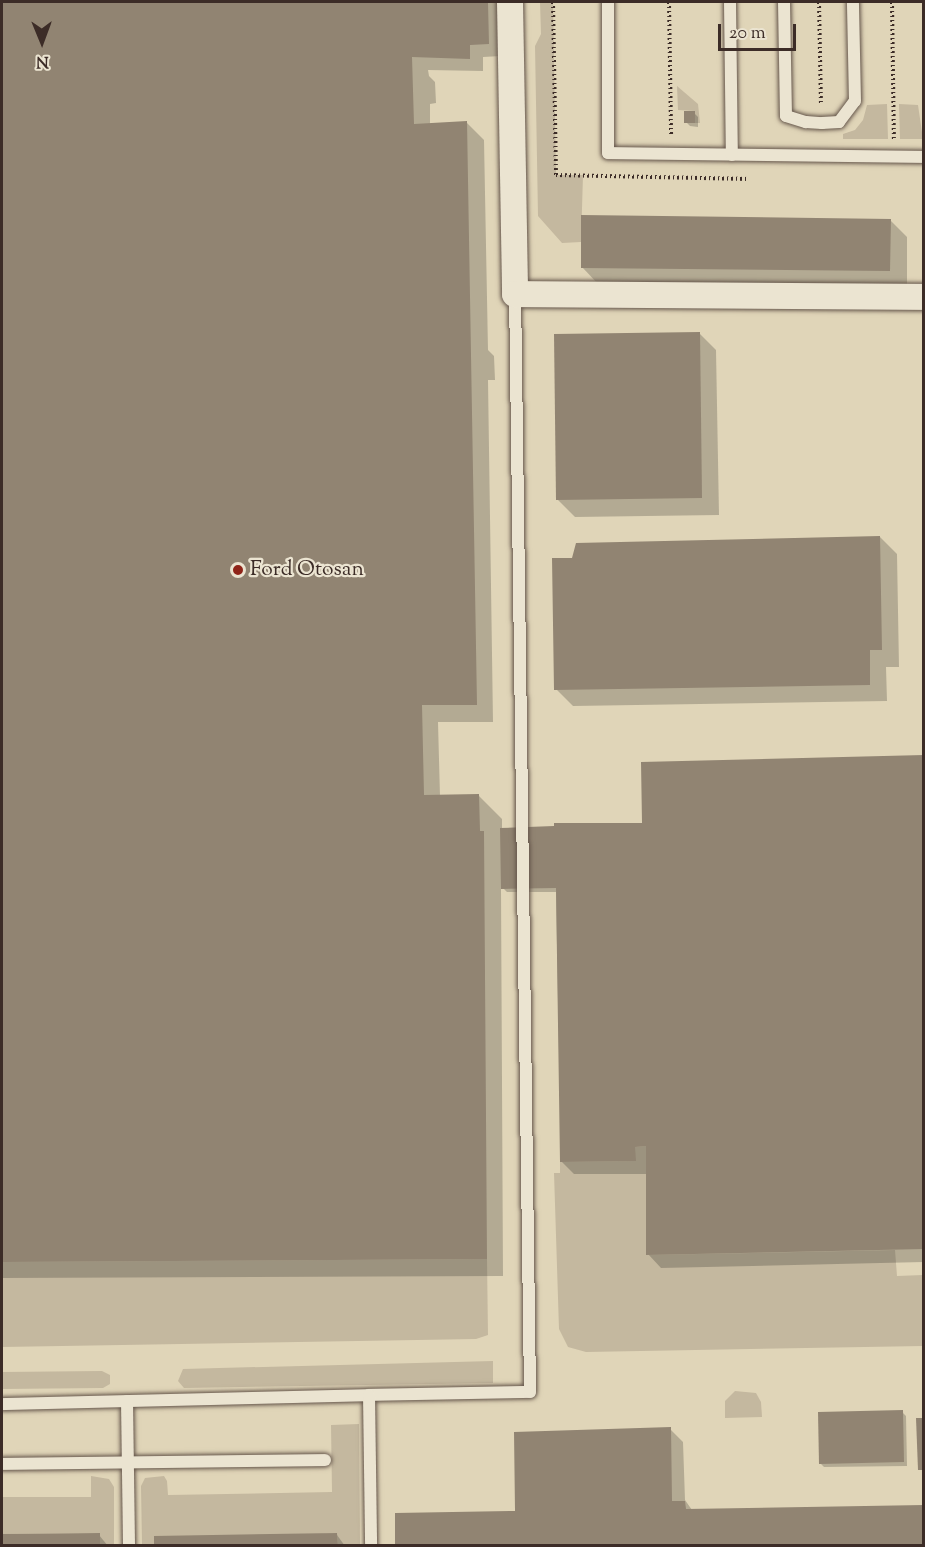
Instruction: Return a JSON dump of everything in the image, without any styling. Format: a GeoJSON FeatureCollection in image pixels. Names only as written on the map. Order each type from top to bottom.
{"type":"FeatureCollection","features":[{"type":"Feature","properties":{"kind":"street"},"geometry":{"type":"LineString","coordinates":[[510,2],[515,294],[924,297]]}},
{"type":"Feature","properties":{"kind":"lane"},"geometry":{"type":"LineString","coordinates":[[608,2],[608,153],[924,157]]}},
{"type":"Feature","properties":{"kind":"lane"},"geometry":{"type":"LineString","coordinates":[[730,2],[732,155]]}},
{"type":"Feature","properties":{"kind":"lane"},"geometry":{"type":"LineString","coordinates":[[784,2],[786,116],[806,122],[822,123],[839,122],[855,101],[853,2]]}},
{"type":"Feature","properties":{"kind":"lane"},"geometry":{"type":"LineString","coordinates":[[2,1404],[530,1392],[515,294]]}},
{"type":"Feature","properties":{"kind":"lane"},"geometry":{"type":"LineString","coordinates":[[369,1395],[371,1545]]}},
{"type":"Feature","properties":{"kind":"lane"},"geometry":{"type":"LineString","coordinates":[[127,1401],[129,1545]]}},
{"type":"Feature","properties":{"kind":"lane"},"geometry":{"type":"LineString","coordinates":[[2,1464],[325,1460]]}},
{"type":"Feature","properties":{"kind":"path"},"geometry":{"type":"LineString","coordinates":[[669,2],[671,154]]}},
{"type":"Feature","properties":{"kind":"path"},"geometry":{"type":"LineString","coordinates":[[819,2],[822,123]]}},
{"type":"Feature","properties":{"kind":"path"},"geometry":{"type":"LineString","coordinates":[[887,140],[894,141],[892,2]]}},
{"type":"Feature","properties":{"kind":"shaded area"},"geometry":{"type":"Polygon","coordinates":[[[540,2],[553,2],[556,175],[583,175],[581,242],[562,243],[538,216],[535,46],[541,34],[540,2]]]}},
{"type":"Feature","properties":{"kind":"shaded area"},"geometry":{"type":"Polygon","coordinates":[[[677,86],[698,104],[700,123],[695,123],[694,111],[678,110],[677,86]]]}},
{"type":"Feature","properties":{"kind":"shaded area"},"geometry":{"type":"Polygon","coordinates":[[[887,104],[888,139],[843,139],[843,134],[855,130],[863,120],[867,105],[887,104]]]}},
{"type":"Feature","properties":{"kind":"shaded area"},"geometry":{"type":"Polygon","coordinates":[[[899,104],[918,105],[923,139],[900,139],[899,104]]]}},
{"type":"Feature","properties":{"kind":"shaded area"},"geometry":{"type":"Polygon","coordinates":[[[646,1146],[647,1255],[895,1250],[897,1276],[923,1275],[923,1346],[586,1352],[568,1347],[559,1329],[554,1173],[560,1173],[560,1162],[635,1161],[635,1147],[646,1146]]]}},
{"type":"Feature","properties":{"kind":"shaded area"},"geometry":{"type":"Polygon","coordinates":[[[487,1259],[488,1335],[476,1339],[2,1347],[2,1262],[487,1259]]]}},
{"type":"Feature","properties":{"kind":"shaded area"},"geometry":{"type":"Polygon","coordinates":[[[493,1361],[493,1383],[184,1388],[178,1381],[183,1369],[493,1361]]]}},
{"type":"Feature","properties":{"kind":"shaded area"},"geometry":{"type":"Polygon","coordinates":[[[102,1371],[110,1375],[110,1384],[103,1388],[2,1389],[2,1372],[102,1371]]]}},
{"type":"Feature","properties":{"kind":"shaded area"},"geometry":{"type":"Polygon","coordinates":[[[735,1391],[756,1393],[761,1402],[762,1417],[725,1418],[725,1401],[735,1391]]]}},
{"type":"Feature","properties":{"kind":"shaded area"},"geometry":{"type":"Polygon","coordinates":[[[359,1424],[360,1545],[338,1545],[337,1533],[142,1545],[141,1486],[145,1478],[164,1476],[167,1481],[168,1495],[332,1492],[331,1425],[359,1424]]]}},
{"type":"Feature","properties":{"kind":"shaded area"},"geometry":{"type":"Polygon","coordinates":[[[91,1476],[109,1479],[114,1487],[114,1545],[100,1545],[99,1533],[2,1534],[2,1497],[91,1497],[91,1476]]]}},
{"type":"Feature","properties":{"kind":"building","name":"Ford Otosan"},"geometry":{"type":"Polygon","coordinates":[[[2,2],[488,2],[489,44],[470,45],[470,59],[412,57],[414,124],[467,121],[477,705],[422,705],[424,795],[479,794],[480,831],[484,831],[487,1259],[2,1262],[2,2]]]}},
{"type":"Feature","properties":{"kind":"building"},"geometry":{"type":"Polygon","coordinates":[[[684,111],[695,111],[695,123],[684,123],[684,111]]]}},
{"type":"Feature","properties":{"kind":"building"},"geometry":{"type":"Polygon","coordinates":[[[581,215],[891,219],[890,271],[581,268],[581,215]]]}},
{"type":"Feature","properties":{"kind":"building"},"geometry":{"type":"Polygon","coordinates":[[[700,332],[702,498],[556,500],[554,334],[700,332]]]}},
{"type":"Feature","properties":{"kind":"building"},"geometry":{"type":"Polygon","coordinates":[[[880,536],[882,650],[870,650],[870,685],[554,690],[552,558],[572,558],[576,543],[880,536]]]}},
{"type":"Feature","properties":{"kind":"building"},"geometry":{"type":"Polygon","coordinates":[[[924,755],[924,1249],[646,1255],[646,1146],[635,1147],[636,1161],[560,1162],[556,888],[501,889],[500,828],[554,826],[554,823],[642,823],[641,762],[924,755]]]}},
{"type":"Feature","properties":{"kind":"building"},"geometry":{"type":"Polygon","coordinates":[[[903,1410],[904,1462],[819,1464],[818,1412],[903,1410]]]}},
{"type":"Feature","properties":{"kind":"building"},"geometry":{"type":"Polygon","coordinates":[[[916,1418],[924,1418],[924,1470],[918,1470],[916,1418]]]}},
{"type":"Feature","properties":{"kind":"building"},"geometry":{"type":"Polygon","coordinates":[[[671,1427],[672,1501],[685,1501],[686,1509],[924,1505],[924,1546],[395,1546],[395,1513],[515,1511],[514,1432],[671,1427]]]}},
{"type":"Feature","properties":{"kind":"building"},"geometry":{"type":"Polygon","coordinates":[[[100,1533],[100,1546],[2,1546],[2,1534],[100,1533]]]}},
{"type":"Feature","properties":{"kind":"building"},"geometry":{"type":"Polygon","coordinates":[[[337,1533],[338,1546],[154,1546],[154,1536],[337,1533]]]}},
{"type":"Feature","properties":{"kind":"place","name":"Ford Otosan"},"geometry":{"type":"Point","coordinates":[238,570]}}]}
